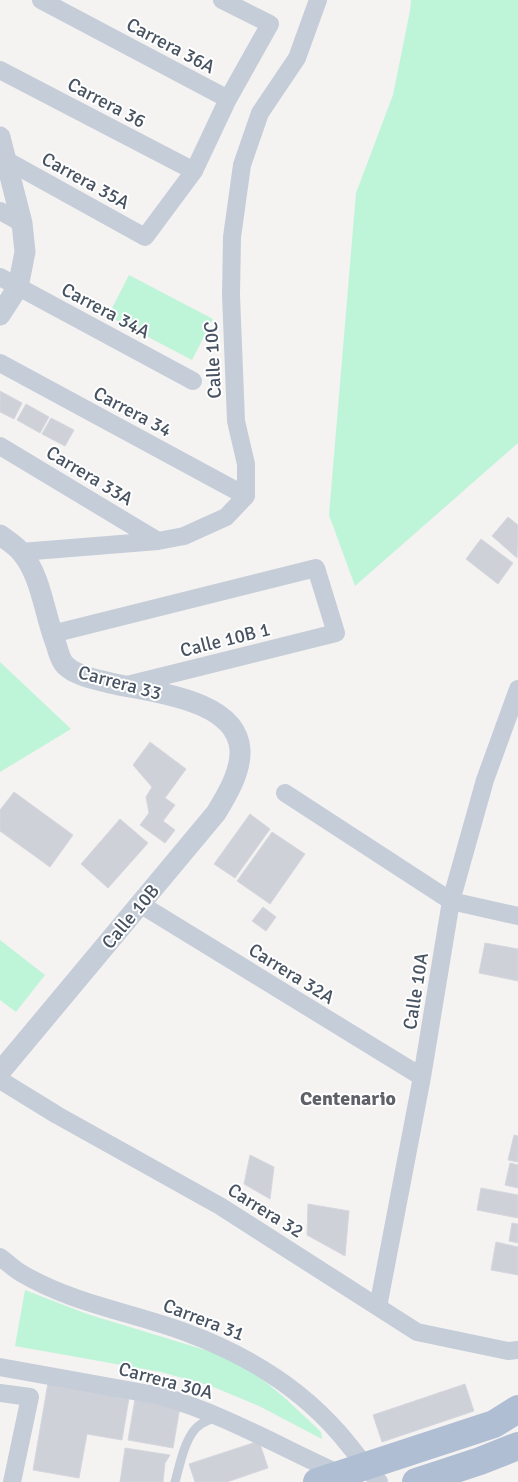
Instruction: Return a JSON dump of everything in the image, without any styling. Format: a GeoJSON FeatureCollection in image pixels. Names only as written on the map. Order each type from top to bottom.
{"type":"FeatureCollection","features":[{"type":"Feature","properties":{"kind":"main road"},"geometry":{"type":"LineString","coordinates":[[350,1476],[494,1424],[511,1413],[518,1446],[416,1482]]}},
{"type":"Feature","properties":{"kind":"street","name":"Carrera 36A"},"geometry":{"type":"LineString","coordinates":[[41,0],[228,99]]}},
{"type":"Feature","properties":{"kind":"street"},"geometry":{"type":"LineString","coordinates":[[194,171],[228,99],[270,24],[222,0]]}},
{"type":"Feature","properties":{"kind":"street","name":"Calle 10C"},"geometry":{"type":"LineString","coordinates":[[246,496],[246,464],[236,421],[231,295],[232,236],[242,165],[260,113],[298,58],[318,0]]}},
{"type":"Feature","properties":{"kind":"street","name":"Carrera 36"},"geometry":{"type":"LineString","coordinates":[[0,70],[194,171]]}},
{"type":"Feature","properties":{"kind":"street"},"geometry":{"type":"LineString","coordinates":[[0,137],[22,223],[25,252],[9,282],[0,315]]}},
{"type":"Feature","properties":{"kind":"street","name":"Carrera 35A"},"geometry":{"type":"LineString","coordinates":[[6,160],[145,237],[194,171]]}},
{"type":"Feature","properties":{"kind":"street"},"geometry":{"type":"LineString","coordinates":[[0,210],[22,223]]}},
{"type":"Feature","properties":{"kind":"street","name":"Carrera 34A"},"geometry":{"type":"LineString","coordinates":[[9,282],[192,381]]}},
{"type":"Feature","properties":{"kind":"street","name":"Carrera 34"},"geometry":{"type":"LineString","coordinates":[[0,363],[246,496]]}},
{"type":"Feature","properties":{"kind":"street","name":"Carrera 33A"},"geometry":{"type":"LineString","coordinates":[[0,446],[158,540]]}},
{"type":"Feature","properties":{"kind":"street"},"geometry":{"type":"LineString","coordinates":[[21,552],[184,536],[226,517],[246,496]]}},
{"type":"Feature","properties":{"kind":"street","name":"Carrera 33"},"geometry":{"type":"LineString","coordinates":[[0,535],[21,552],[35,576],[45,604],[52,634],[64,664],[77,673],[201,704],[222,715],[235,734],[240,749]]}},
{"type":"Feature","properties":{"kind":"street","name":"Calle 10B 1"},"geometry":{"type":"LineString","coordinates":[[52,634],[316,568],[336,633],[124,686]]}},
{"type":"Feature","properties":{"kind":"street","name":"Calle 10A"},"geometry":{"type":"LineString","coordinates":[[378,1307],[422,1077],[451,901],[485,780],[518,690]]}},
{"type":"Feature","properties":{"kind":"street","name":"Calle 10B"},"geometry":{"type":"LineString","coordinates":[[0,1072],[216,813],[228,793],[237,769],[240,749]]}},
{"type":"Feature","properties":{"kind":"street"},"geometry":{"type":"LineString","coordinates":[[285,793],[451,901],[518,916]]}},
{"type":"Feature","properties":{"kind":"street","name":"Carrera 32A"},"geometry":{"type":"LineString","coordinates":[[140,904],[422,1077]]}},
{"type":"Feature","properties":{"kind":"street","name":"Carrera 32"},"geometry":{"type":"LineString","coordinates":[[0,1080],[220,1206],[417,1332],[508,1351],[518,1350]]}},
{"type":"Feature","properties":{"kind":"street","name":"Carrera 31"},"geometry":{"type":"LineString","coordinates":[[0,1257],[20,1273],[53,1290],[184,1331],[253,1362],[290,1388],[316,1410],[337,1432],[350,1476]]}},
{"type":"Feature","properties":{"kind":"street","name":"Carrera 30A"},"geometry":{"type":"LineString","coordinates":[[0,1367],[161,1396],[187,1403],[350,1476]]}},
{"type":"Feature","properties":{"kind":"street"},"geometry":{"type":"LineString","coordinates":[[0,1393],[30,1396],[12,1482]]}},
{"type":"Feature","properties":{"kind":"lane"},"geometry":{"type":"LineString","coordinates":[[175,1482],[180,1460],[191,1436],[200,1424],[218,1416]]}},
{"type":"Feature","properties":{"kind":"green space"},"geometry":{"type":"Polygon","coordinates":[[[411,0],[518,0],[518,443],[355,586],[329,515],[356,193],[393,95],[411,0]]]}},
{"type":"Feature","properties":{"kind":"green space"},"geometry":{"type":"Polygon","coordinates":[[[129,275],[213,319],[192,360],[108,316],[129,275]]]}},
{"type":"Feature","properties":{"kind":"green space"},"geometry":{"type":"Polygon","coordinates":[[[0,662],[71,729],[0,772],[0,662]]]}},
{"type":"Feature","properties":{"kind":"green space"},"geometry":{"type":"Polygon","coordinates":[[[0,940],[45,975],[16,1012],[0,1000],[0,940]]]}},
{"type":"Feature","properties":{"kind":"green space"},"geometry":{"type":"Polygon","coordinates":[[[25,1290],[87,1314],[215,1353],[256,1374],[321,1432],[322,1439],[259,1406],[211,1386],[161,1372],[15,1346],[25,1290]]]}},
{"type":"Feature","properties":{"kind":"building"},"geometry":{"type":"Polygon","coordinates":[[[0,391],[22,403],[14,419],[0,412],[0,391]]]}},
{"type":"Feature","properties":{"kind":"building"},"geometry":{"type":"Polygon","coordinates":[[[26,404],[49,417],[40,433],[17,420],[26,404]]]}},
{"type":"Feature","properties":{"kind":"building"},"geometry":{"type":"Polygon","coordinates":[[[51,418],[74,430],[65,446],[42,434],[51,418]]]}},
{"type":"Feature","properties":{"kind":"building"},"geometry":{"type":"Polygon","coordinates":[[[508,517],[518,525],[517,558],[492,536],[508,517]]]}},
{"type":"Feature","properties":{"kind":"building"},"geometry":{"type":"Polygon","coordinates":[[[481,539],[513,563],[498,584],[466,559],[481,539]]]}},
{"type":"Feature","properties":{"kind":"building"},"geometry":{"type":"Polygon","coordinates":[[[150,742],[186,769],[165,798],[175,805],[163,821],[175,830],[165,843],[140,825],[149,813],[146,797],[152,787],[133,765],[150,742]]]}},
{"type":"Feature","properties":{"kind":"building"},"geometry":{"type":"Polygon","coordinates":[[[14,792],[73,835],[50,867],[0,831],[0,810],[14,792]]]}},
{"type":"Feature","properties":{"kind":"building"},"geometry":{"type":"Polygon","coordinates":[[[250,814],[270,829],[235,878],[214,864],[250,814]]]}},
{"type":"Feature","properties":{"kind":"building"},"geometry":{"type":"Polygon","coordinates":[[[120,819],[148,843],[108,888],[81,864],[120,819]]]}},
{"type":"Feature","properties":{"kind":"building"},"geometry":{"type":"Polygon","coordinates":[[[272,832],[305,854],[270,904],[237,881],[272,832]]]}},
{"type":"Feature","properties":{"kind":"building"},"geometry":{"type":"Polygon","coordinates":[[[263,907],[276,917],[266,931],[252,921],[263,907]]]}},
{"type":"Feature","properties":{"kind":"building"},"geometry":{"type":"Polygon","coordinates":[[[485,943],[518,949],[518,981],[479,973],[485,943]]]}},
{"type":"Feature","properties":{"kind":"building"},"geometry":{"type":"Polygon","coordinates":[[[514,1135],[518,1136],[518,1162],[508,1160],[514,1135]]]}},
{"type":"Feature","properties":{"kind":"building"},"geometry":{"type":"Polygon","coordinates":[[[250,1155],[274,1167],[270,1199],[244,1184],[250,1155]]]}},
{"type":"Feature","properties":{"kind":"building"},"geometry":{"type":"Polygon","coordinates":[[[510,1163],[518,1165],[518,1188],[505,1185],[510,1163]]]}},
{"type":"Feature","properties":{"kind":"building"},"geometry":{"type":"Polygon","coordinates":[[[481,1188],[518,1195],[518,1218],[477,1210],[481,1188]]]}},
{"type":"Feature","properties":{"kind":"building"},"geometry":{"type":"Polygon","coordinates":[[[308,1204],[349,1211],[345,1256],[307,1235],[308,1204]]]}},
{"type":"Feature","properties":{"kind":"building"},"geometry":{"type":"Polygon","coordinates":[[[512,1223],[518,1224],[518,1243],[509,1241],[512,1223]]]}},
{"type":"Feature","properties":{"kind":"building"},"geometry":{"type":"Polygon","coordinates":[[[496,1242],[518,1247],[518,1275],[491,1270],[496,1242]]]}},
{"type":"Feature","properties":{"kind":"building"},"geometry":{"type":"Polygon","coordinates":[[[49,1377],[130,1392],[122,1440],[87,1434],[79,1478],[33,1470],[49,1377]]]}},
{"type":"Feature","properties":{"kind":"building"},"geometry":{"type":"Polygon","coordinates":[[[465,1384],[474,1411],[382,1442],[373,1415],[465,1384]]]}},
{"type":"Feature","properties":{"kind":"building"},"geometry":{"type":"Polygon","coordinates":[[[135,1399],[180,1407],[173,1448],[128,1440],[135,1399]]]}},
{"type":"Feature","properties":{"kind":"building"},"geometry":{"type":"Polygon","coordinates":[[[259,1441],[268,1468],[227,1482],[195,1482],[189,1464],[259,1441]]]}},
{"type":"Feature","properties":{"kind":"building"},"geometry":{"type":"Polygon","coordinates":[[[125,1448],[170,1455],[165,1463],[163,1482],[120,1482],[125,1448]]]}},
{"type":"Feature","properties":{"kind":"district","name":"Centenario"},"geometry":{"type":"Point","coordinates":[348,1098]}}]}
